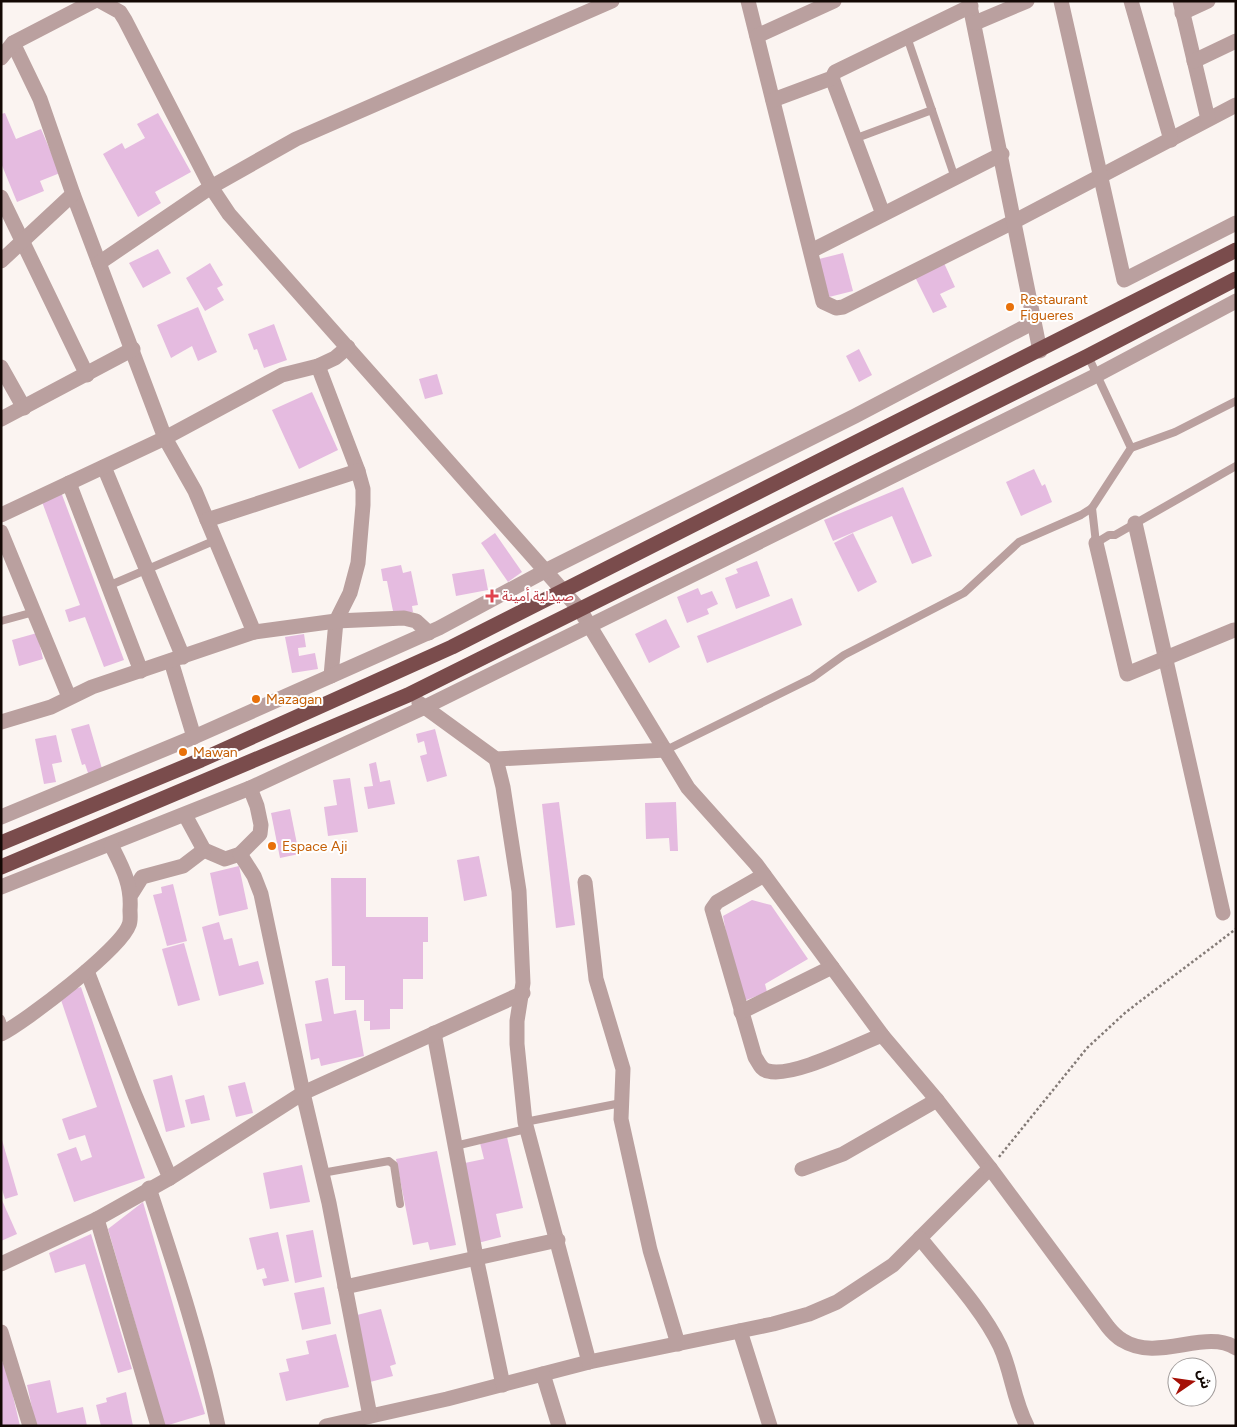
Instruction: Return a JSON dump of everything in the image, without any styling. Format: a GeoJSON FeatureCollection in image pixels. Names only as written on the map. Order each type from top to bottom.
{"type":"FeatureCollection","features":[{"type":"Feature","properties":{"kind":"highway"},"geometry":{"type":"LineString","coordinates":[[1,843],[174,772],[338,700],[564,592],[1236,250]]}},
{"type":"Feature","properties":{"kind":"highway"},"geometry":{"type":"LineString","coordinates":[[1,867],[408,694],[580,610],[975,410],[1088,356],[1236,280]]}},
{"type":"Feature","properties":{"kind":"street"},"geometry":{"type":"LineString","coordinates":[[1,58],[13,43],[94,1]]}},
{"type":"Feature","properties":{"kind":"street"},"geometry":{"type":"LineString","coordinates":[[100,1],[120,12],[125,20],[211,187],[229,214],[580,610],[688,788],[764,875],[882,1035],[937,1100],[990,1168],[1108,1328],[1122,1340],[1135,1346],[1156,1349],[1222,1341],[1236,1348]]}},
{"type":"Feature","properties":{"kind":"street"},"geometry":{"type":"LineString","coordinates":[[99,263],[211,187],[296,138],[612,1]]}},
{"type":"Feature","properties":{"kind":"street"},"geometry":{"type":"LineString","coordinates":[[748,1],[823,302],[836,308],[843,307],[1013,222],[1236,106]]}},
{"type":"Feature","properties":{"kind":"street"},"geometry":{"type":"LineString","coordinates":[[757,36],[834,1]]}},
{"type":"Feature","properties":{"kind":"street"},"geometry":{"type":"LineString","coordinates":[[975,23],[1027,1]]}},
{"type":"Feature","properties":{"kind":"street"},"geometry":{"type":"LineString","coordinates":[[1061,1],[1131,304]]}},
{"type":"Feature","properties":{"kind":"street"},"geometry":{"type":"LineString","coordinates":[[1131,1],[1171,140]]}},
{"type":"Feature","properties":{"kind":"street"},"geometry":{"type":"LineString","coordinates":[[1208,1],[1181,7],[1208,119]]}},
{"type":"Feature","properties":{"kind":"street"},"geometry":{"type":"LineString","coordinates":[[773,100],[832,78],[835,72],[970,4],[1002,154],[1013,222],[1040,351]]}},
{"type":"Feature","properties":{"kind":"street"},"geometry":{"type":"LineString","coordinates":[[1194,61],[1236,41]]}},
{"type":"Feature","properties":{"kind":"street"},"geometry":{"type":"LineString","coordinates":[[13,43],[40,99],[72,194],[133,349],[165,438],[195,492],[254,632]]}},
{"type":"Feature","properties":{"kind":"street"},"geometry":{"type":"LineString","coordinates":[[832,78],[883,214]]}},
{"type":"Feature","properties":{"kind":"street"},"geometry":{"type":"LineString","coordinates":[[811,250],[1002,154]]}},
{"type":"Feature","properties":{"kind":"street"},"geometry":{"type":"LineString","coordinates":[[1,261],[72,194]]}},
{"type":"Feature","properties":{"kind":"street"},"geometry":{"type":"LineString","coordinates":[[1,197],[87,376]]}},
{"type":"Feature","properties":{"kind":"street"},"geometry":{"type":"LineString","coordinates":[[1124,280],[1236,223]]}},
{"type":"Feature","properties":{"kind":"street"},"geometry":{"type":"LineString","coordinates":[[1,888],[250,788],[425,707],[1097,375],[1236,302]]}},
{"type":"Feature","properties":{"kind":"street"},"geometry":{"type":"LineString","coordinates":[[1,817],[194,737],[429,633],[545,571],[855,416],[1034,322]]}},
{"type":"Feature","properties":{"kind":"street"},"geometry":{"type":"LineString","coordinates":[[1,515],[165,438],[282,375],[318,366],[335,358],[348,347]]}},
{"type":"Feature","properties":{"kind":"street"},"geometry":{"type":"LineString","coordinates":[[1,419],[87,376],[133,349]]}},
{"type":"Feature","properties":{"kind":"street"},"geometry":{"type":"LineString","coordinates":[[318,366],[358,471],[363,506],[358,564],[350,593],[336,621],[331,651],[331,676]]}},
{"type":"Feature","properties":{"kind":"street"},"geometry":{"type":"LineString","coordinates":[[1,367],[24,408]]}},
{"type":"Feature","properties":{"kind":"street"},"geometry":{"type":"LineString","coordinates":[[104,467],[145,570],[177,659],[194,737]]}},
{"type":"Feature","properties":{"kind":"street"},"geometry":{"type":"LineString","coordinates":[[207,520],[358,471]]}},
{"type":"Feature","properties":{"kind":"street"},"geometry":{"type":"LineString","coordinates":[[69,483],[141,671]]}},
{"type":"Feature","properties":{"kind":"street"},"geometry":{"type":"LineString","coordinates":[[1134,523],[1223,914]]}},
{"type":"Feature","properties":{"kind":"street"},"geometry":{"type":"LineString","coordinates":[[1,532],[70,697]]}},
{"type":"Feature","properties":{"kind":"street"},"geometry":{"type":"LineString","coordinates":[[1096,542],[1127,674],[1234,630]]}},
{"type":"Feature","properties":{"kind":"street"},"geometry":{"type":"LineString","coordinates":[[1,722],[50,707],[92,686],[254,632],[336,621],[404,618],[416,621],[429,633]]}},
{"type":"Feature","properties":{"kind":"street"},"geometry":{"type":"LineString","coordinates":[[408,694],[496,759],[666,750]]}},
{"type":"Feature","properties":{"kind":"street"},"geometry":{"type":"LineString","coordinates":[[496,759],[503,787],[519,891],[522,993],[517,1020],[517,1044],[526,1125],[589,1362]]}},
{"type":"Feature","properties":{"kind":"street"},"geometry":{"type":"LineString","coordinates":[[186,815],[204,850],[225,858],[240,854],[260,834],[262,825],[250,788]]}},
{"type":"Feature","properties":{"kind":"street"},"geometry":{"type":"LineString","coordinates":[[3,1029],[28,1019],[52,997],[87,971],[129,926],[132,893],[127,876],[110,845]]}},
{"type":"Feature","properties":{"kind":"street"},"geometry":{"type":"LineString","coordinates":[[132,893],[142,877],[183,866],[204,850]]}},
{"type":"Feature","properties":{"kind":"street"},"geometry":{"type":"LineString","coordinates":[[240,854],[254,876],[261,894],[322,1173],[370,1416]]}},
{"type":"Feature","properties":{"kind":"street"},"geometry":{"type":"LineString","coordinates":[[764,875],[716,902],[712,909],[755,1057],[762,1068],[767,1071],[794,1070],[882,1035]]}},
{"type":"Feature","properties":{"kind":"street"},"geometry":{"type":"LineString","coordinates":[[585,882],[596,979],[623,1069],[621,1119],[650,1250],[678,1344]]}},
{"type":"Feature","properties":{"kind":"street"},"geometry":{"type":"LineString","coordinates":[[741,1012],[832,966]]}},
{"type":"Feature","properties":{"kind":"street"},"geometry":{"type":"LineString","coordinates":[[87,971],[135,1095],[170,1178]]}},
{"type":"Feature","properties":{"kind":"street"},"geometry":{"type":"LineString","coordinates":[[1,1264],[97,1219],[149,1188],[170,1178],[303,1093],[522,993]]}},
{"type":"Feature","properties":{"kind":"street"},"geometry":{"type":"LineString","coordinates":[[434,1033],[476,1258],[503,1385]]}},
{"type":"Feature","properties":{"kind":"street"},"geometry":{"type":"LineString","coordinates":[[802,1168],[843,1154],[937,1100]]}},
{"type":"Feature","properties":{"kind":"street"},"geometry":{"type":"LineString","coordinates":[[326,1426],[503,1385],[589,1362],[740,1331],[809,1314],[837,1302],[893,1265],[990,1168]]}},
{"type":"Feature","properties":{"kind":"street"},"geometry":{"type":"LineString","coordinates":[[149,1188],[210,1388],[218,1426]]}},
{"type":"Feature","properties":{"kind":"street"},"geometry":{"type":"LineString","coordinates":[[97,1219],[158,1426]]}},
{"type":"Feature","properties":{"kind":"street"},"geometry":{"type":"LineString","coordinates":[[920,1238],[994,1335],[1006,1363],[1014,1394],[1027,1426]]}},
{"type":"Feature","properties":{"kind":"street"},"geometry":{"type":"LineString","coordinates":[[345,1287],[558,1240]]}},
{"type":"Feature","properties":{"kind":"street"},"geometry":{"type":"LineString","coordinates":[[740,1331],[770,1426]]}},
{"type":"Feature","properties":{"kind":"street"},"geometry":{"type":"LineString","coordinates":[[1,1332],[30,1426]]}},
{"type":"Feature","properties":{"kind":"street"},"geometry":{"type":"LineString","coordinates":[[543,1374],[559,1426]]}},
{"type":"Feature","properties":{"kind":"lane"},"geometry":{"type":"LineString","coordinates":[[907,37],[954,178]]}},
{"type":"Feature","properties":{"kind":"lane"},"geometry":{"type":"LineString","coordinates":[[854,139],[932,110]]}},
{"type":"Feature","properties":{"kind":"lane"},"geometry":{"type":"LineString","coordinates":[[1088,356],[1131,448]]}},
{"type":"Feature","properties":{"kind":"lane"},"geometry":{"type":"LineString","coordinates":[[666,750],[812,678],[844,655],[964,593],[1019,542],[1082,515],[1092,508],[1131,448],[1189,425],[1236,401]]}},
{"type":"Feature","properties":{"kind":"lane"},"geometry":{"type":"LineString","coordinates":[[1092,508],[1096,542],[1236,466]]}},
{"type":"Feature","properties":{"kind":"lane"},"geometry":{"type":"LineString","coordinates":[[108,586],[216,540]]}},
{"type":"Feature","properties":{"kind":"lane"},"geometry":{"type":"LineString","coordinates":[[1,622],[34,612]]}},
{"type":"Feature","properties":{"kind":"lane"},"geometry":{"type":"LineString","coordinates":[[455,1146],[526,1125],[621,1102]]}},
{"type":"Feature","properties":{"kind":"lane"},"geometry":{"type":"LineString","coordinates":[[322,1173],[389,1161],[394,1165],[400,1204]]}},
{"type":"Feature","properties":{"kind":"path"},"geometry":{"type":"LineString","coordinates":[[990,1168],[1087,1048],[1126,1012],[1236,928]]}},
{"type":"Feature","properties":{"kind":"building"},"geometry":{"type":"Polygon","coordinates":[[[5,113],[16,139],[41,129],[60,173],[40,181],[44,191],[17,202],[1,163],[1,114],[5,113]]]}},
{"type":"Feature","properties":{"kind":"building"},"geometry":{"type":"Polygon","coordinates":[[[158,113],[191,172],[155,192],[161,203],[138,217],[103,154],[122,143],[125,149],[145,138],[137,124],[158,113]]]}},
{"type":"Feature","properties":{"kind":"building"},"geometry":{"type":"Polygon","coordinates":[[[158,249],[171,273],[143,288],[129,263],[158,249]]]}},
{"type":"Feature","properties":{"kind":"building"},"geometry":{"type":"Polygon","coordinates":[[[843,253],[853,291],[829,297],[819,259],[843,253]]]}},
{"type":"Feature","properties":{"kind":"building"},"geometry":{"type":"Polygon","coordinates":[[[210,263],[223,285],[217,288],[224,300],[205,311],[186,278],[210,263]]]}},
{"type":"Feature","properties":{"kind":"building"},"geometry":{"type":"Polygon","coordinates":[[[944,263],[955,287],[940,294],[947,307],[933,313],[915,277],[944,263]]]}},
{"type":"Feature","properties":{"kind":"building"},"geometry":{"type":"Polygon","coordinates":[[[198,307],[217,352],[198,361],[192,346],[171,358],[157,325],[198,307]]]}},
{"type":"Feature","properties":{"kind":"building"},"geometry":{"type":"Polygon","coordinates":[[[274,324],[287,360],[264,368],[257,349],[254,350],[248,334],[274,324]]]}},
{"type":"Feature","properties":{"kind":"building"},"geometry":{"type":"Polygon","coordinates":[[[859,349],[872,375],[859,382],[846,356],[859,349]]]}},
{"type":"Feature","properties":{"kind":"building"},"geometry":{"type":"Polygon","coordinates":[[[437,374],[443,394],[425,399],[419,379],[437,374]]]}},
{"type":"Feature","properties":{"kind":"building"},"geometry":{"type":"Polygon","coordinates":[[[312,392],[338,450],[299,469],[272,410],[312,392]]]}},
{"type":"Feature","properties":{"kind":"building"},"geometry":{"type":"Polygon","coordinates":[[[1034,469],[1042,486],[1045,484],[1052,502],[1021,516],[1006,482],[1034,469]]]}},
{"type":"Feature","properties":{"kind":"building"},"geometry":{"type":"Polygon","coordinates":[[[903,487],[932,556],[912,564],[892,516],[833,541],[824,520],[903,487]]]}},
{"type":"Feature","properties":{"kind":"building"},"geometry":{"type":"Polygon","coordinates":[[[61,492],[124,660],[104,667],[85,617],[69,622],[65,610],[80,605],[41,499],[61,492]]]}},
{"type":"Feature","properties":{"kind":"building"},"geometry":{"type":"Polygon","coordinates":[[[495,533],[522,572],[508,582],[481,543],[495,533]]]}},
{"type":"Feature","properties":{"kind":"building"},"geometry":{"type":"Polygon","coordinates":[[[853,533],[877,582],[858,592],[834,543],[853,533]]]}},
{"type":"Feature","properties":{"kind":"building"},"geometry":{"type":"Polygon","coordinates":[[[757,561],[770,596],[736,609],[725,578],[738,573],[736,569],[757,561]]]}},
{"type":"Feature","properties":{"kind":"building"},"geometry":{"type":"Polygon","coordinates":[[[401,565],[403,573],[411,571],[418,605],[412,606],[413,612],[394,616],[387,581],[383,581],[381,569],[401,565]]]}},
{"type":"Feature","properties":{"kind":"building"},"geometry":{"type":"Polygon","coordinates":[[[484,569],[488,590],[456,596],[452,574],[484,569]]]}},
{"type":"Feature","properties":{"kind":"building"},"geometry":{"type":"Polygon","coordinates":[[[698,588],[701,595],[712,591],[718,604],[707,609],[709,614],[687,623],[677,597],[698,588]]]}},
{"type":"Feature","properties":{"kind":"building"},"geometry":{"type":"Polygon","coordinates":[[[792,598],[802,625],[707,663],[697,636],[792,598]]]}},
{"type":"Feature","properties":{"kind":"building"},"geometry":{"type":"Polygon","coordinates":[[[666,619],[680,647],[649,663],[635,634],[666,619]]]}},
{"type":"Feature","properties":{"kind":"building"},"geometry":{"type":"Polygon","coordinates":[[[37,633],[43,659],[19,666],[12,640],[37,633]]]}},
{"type":"Feature","properties":{"kind":"building"},"geometry":{"type":"Polygon","coordinates":[[[304,634],[306,647],[298,648],[299,656],[315,653],[318,669],[292,673],[285,637],[304,634]]]}},
{"type":"Feature","properties":{"kind":"building"},"geometry":{"type":"Polygon","coordinates":[[[89,724],[103,772],[89,776],[85,764],[82,765],[71,729],[89,724]]]}},
{"type":"Feature","properties":{"kind":"building"},"geometry":{"type":"Polygon","coordinates":[[[435,729],[447,776],[427,782],[420,756],[427,754],[424,741],[418,743],[416,734],[435,729]]]}},
{"type":"Feature","properties":{"kind":"building"},"geometry":{"type":"Polygon","coordinates":[[[56,735],[62,762],[52,764],[56,782],[44,784],[35,739],[56,735]]]}},
{"type":"Feature","properties":{"kind":"building"},"geometry":{"type":"Polygon","coordinates":[[[376,762],[380,782],[390,780],[395,804],[368,809],[364,787],[373,786],[369,764],[376,762]]]}},
{"type":"Feature","properties":{"kind":"building"},"geometry":{"type":"Polygon","coordinates":[[[350,778],[358,832],[328,836],[324,807],[337,805],[333,780],[350,778]]]}},
{"type":"Feature","properties":{"kind":"building"},"geometry":{"type":"Polygon","coordinates":[[[559,802],[575,925],[556,928],[542,804],[559,802]]]}},
{"type":"Feature","properties":{"kind":"building"},"geometry":{"type":"Polygon","coordinates":[[[676,802],[678,851],[670,851],[669,838],[646,839],[645,803],[676,802]]]}},
{"type":"Feature","properties":{"kind":"building"},"geometry":{"type":"Polygon","coordinates":[[[290,809],[299,854],[280,858],[271,813],[290,809]]]}},
{"type":"Feature","properties":{"kind":"building"},"geometry":{"type":"Polygon","coordinates":[[[479,856],[487,896],[464,901],[457,860],[479,856]]]}},
{"type":"Feature","properties":{"kind":"building"},"geometry":{"type":"Polygon","coordinates":[[[239,866],[248,909],[219,916],[210,873],[239,866]]]}},
{"type":"Feature","properties":{"kind":"building"},"geometry":{"type":"Polygon","coordinates":[[[331,878],[366,878],[366,917],[428,917],[428,942],[423,942],[423,979],[403,979],[403,1009],[390,1009],[390,1029],[370,1030],[370,1021],[364,1021],[364,1000],[345,1000],[345,966],[332,966],[331,878]]]}},
{"type":"Feature","properties":{"kind":"building"},"geometry":{"type":"Polygon","coordinates":[[[173,884],[187,941],[167,946],[153,895],[162,893],[161,887],[173,884]]]}},
{"type":"Feature","properties":{"kind":"building"},"geometry":{"type":"Polygon","coordinates":[[[752,900],[771,905],[808,959],[765,984],[767,992],[744,1001],[732,965],[723,916],[752,900]]]}},
{"type":"Feature","properties":{"kind":"building"},"geometry":{"type":"Polygon","coordinates":[[[219,922],[224,940],[232,938],[239,966],[258,961],[264,984],[219,996],[202,927],[219,922]]]}},
{"type":"Feature","properties":{"kind":"building"},"geometry":{"type":"Polygon","coordinates":[[[184,943],[200,1000],[178,1006],[162,949],[184,943]]]}},
{"type":"Feature","properties":{"kind":"building"},"geometry":{"type":"Polygon","coordinates":[[[328,978],[334,1014],[356,1010],[364,1056],[321,1066],[319,1058],[311,1060],[305,1024],[322,1021],[315,981],[328,978]]]}},
{"type":"Feature","properties":{"kind":"building"},"geometry":{"type":"Polygon","coordinates":[[[81,987],[145,1178],[74,1202],[57,1154],[76,1147],[81,1161],[92,1157],[85,1135],[69,1140],[62,1119],[97,1107],[59,994],[81,987]]]}},
{"type":"Feature","properties":{"kind":"building"},"geometry":{"type":"Polygon","coordinates":[[[172,1075],[185,1127],[166,1132],[153,1080],[172,1075]]]}},
{"type":"Feature","properties":{"kind":"building"},"geometry":{"type":"Polygon","coordinates":[[[245,1082],[253,1113],[236,1117],[228,1086],[245,1082]]]}},
{"type":"Feature","properties":{"kind":"building"},"geometry":{"type":"Polygon","coordinates":[[[204,1095],[210,1120],[191,1124],[185,1100],[204,1095]]]}},
{"type":"Feature","properties":{"kind":"building"},"geometry":{"type":"Polygon","coordinates":[[[507,1137],[523,1208],[496,1214],[501,1237],[478,1243],[460,1164],[484,1159],[480,1143],[507,1137]]]}},
{"type":"Feature","properties":{"kind":"building"},"geometry":{"type":"Polygon","coordinates":[[[2,1140],[18,1195],[5,1199],[1,1186],[2,1140]]]}},
{"type":"Feature","properties":{"kind":"building"},"geometry":{"type":"Polygon","coordinates":[[[437,1151],[456,1245],[430,1250],[428,1242],[413,1245],[396,1159],[437,1151]]]}},
{"type":"Feature","properties":{"kind":"building"},"geometry":{"type":"Polygon","coordinates":[[[302,1165],[310,1202],[270,1209],[263,1173],[302,1165]]]}},
{"type":"Feature","properties":{"kind":"building"},"geometry":{"type":"Polygon","coordinates":[[[1,1198],[17,1234],[1,1241],[1,1198]]]}},
{"type":"Feature","properties":{"kind":"building"},"geometry":{"type":"Polygon","coordinates":[[[143,1202],[205,1414],[165,1426],[108,1229],[143,1202]]]}},
{"type":"Feature","properties":{"kind":"building"},"geometry":{"type":"Polygon","coordinates":[[[313,1230],[322,1277],[295,1283],[286,1235],[313,1230]]]}},
{"type":"Feature","properties":{"kind":"building"},"geometry":{"type":"Polygon","coordinates":[[[278,1232],[289,1281],[264,1286],[262,1279],[267,1278],[264,1268],[257,1270],[249,1238],[278,1232]]]}},
{"type":"Feature","properties":{"kind":"building"},"geometry":{"type":"Polygon","coordinates":[[[91,1234],[132,1369],[118,1373],[85,1264],[55,1273],[49,1253],[91,1234]]]}},
{"type":"Feature","properties":{"kind":"building"},"geometry":{"type":"Polygon","coordinates":[[[324,1287],[331,1324],[302,1330],[294,1293],[324,1287]]]}},
{"type":"Feature","properties":{"kind":"building"},"geometry":{"type":"Polygon","coordinates":[[[381,1309],[396,1364],[390,1366],[393,1376],[370,1382],[353,1316],[381,1309]]]}},
{"type":"Feature","properties":{"kind":"building"},"geometry":{"type":"Polygon","coordinates":[[[336,1334],[349,1387],[286,1401],[279,1373],[289,1371],[286,1359],[309,1354],[306,1341],[336,1334]]]}},
{"type":"Feature","properties":{"kind":"building"},"geometry":{"type":"Polygon","coordinates":[[[5,1362],[20,1426],[1,1426],[1,1363],[5,1362]]]}},
{"type":"Feature","properties":{"kind":"building"},"geometry":{"type":"Polygon","coordinates":[[[50,1380],[57,1413],[83,1407],[87,1426],[36,1426],[27,1385],[50,1380]]]}},
{"type":"Feature","properties":{"kind":"building"},"geometry":{"type":"Polygon","coordinates":[[[126,1392],[133,1426],[101,1426],[96,1405],[107,1402],[106,1398],[126,1392]]]}},
{"type":"Feature","properties":{"kind":"place","name":"Restaurant Figueres"},"geometry":{"type":"Point","coordinates":[1010,307]}},
{"type":"Feature","properties":{"kind":"place","name":"صيدلية أمينة"},"geometry":{"type":"Point","coordinates":[492,596]}},
{"type":"Feature","properties":{"kind":"place","name":"Mazagan"},"geometry":{"type":"Point","coordinates":[256,699]}},
{"type":"Feature","properties":{"kind":"place","name":"Mawan"},"geometry":{"type":"Point","coordinates":[183,752]}},
{"type":"Feature","properties":{"kind":"place","name":"Espace Aji"},"geometry":{"type":"Point","coordinates":[272,846]}}]}
